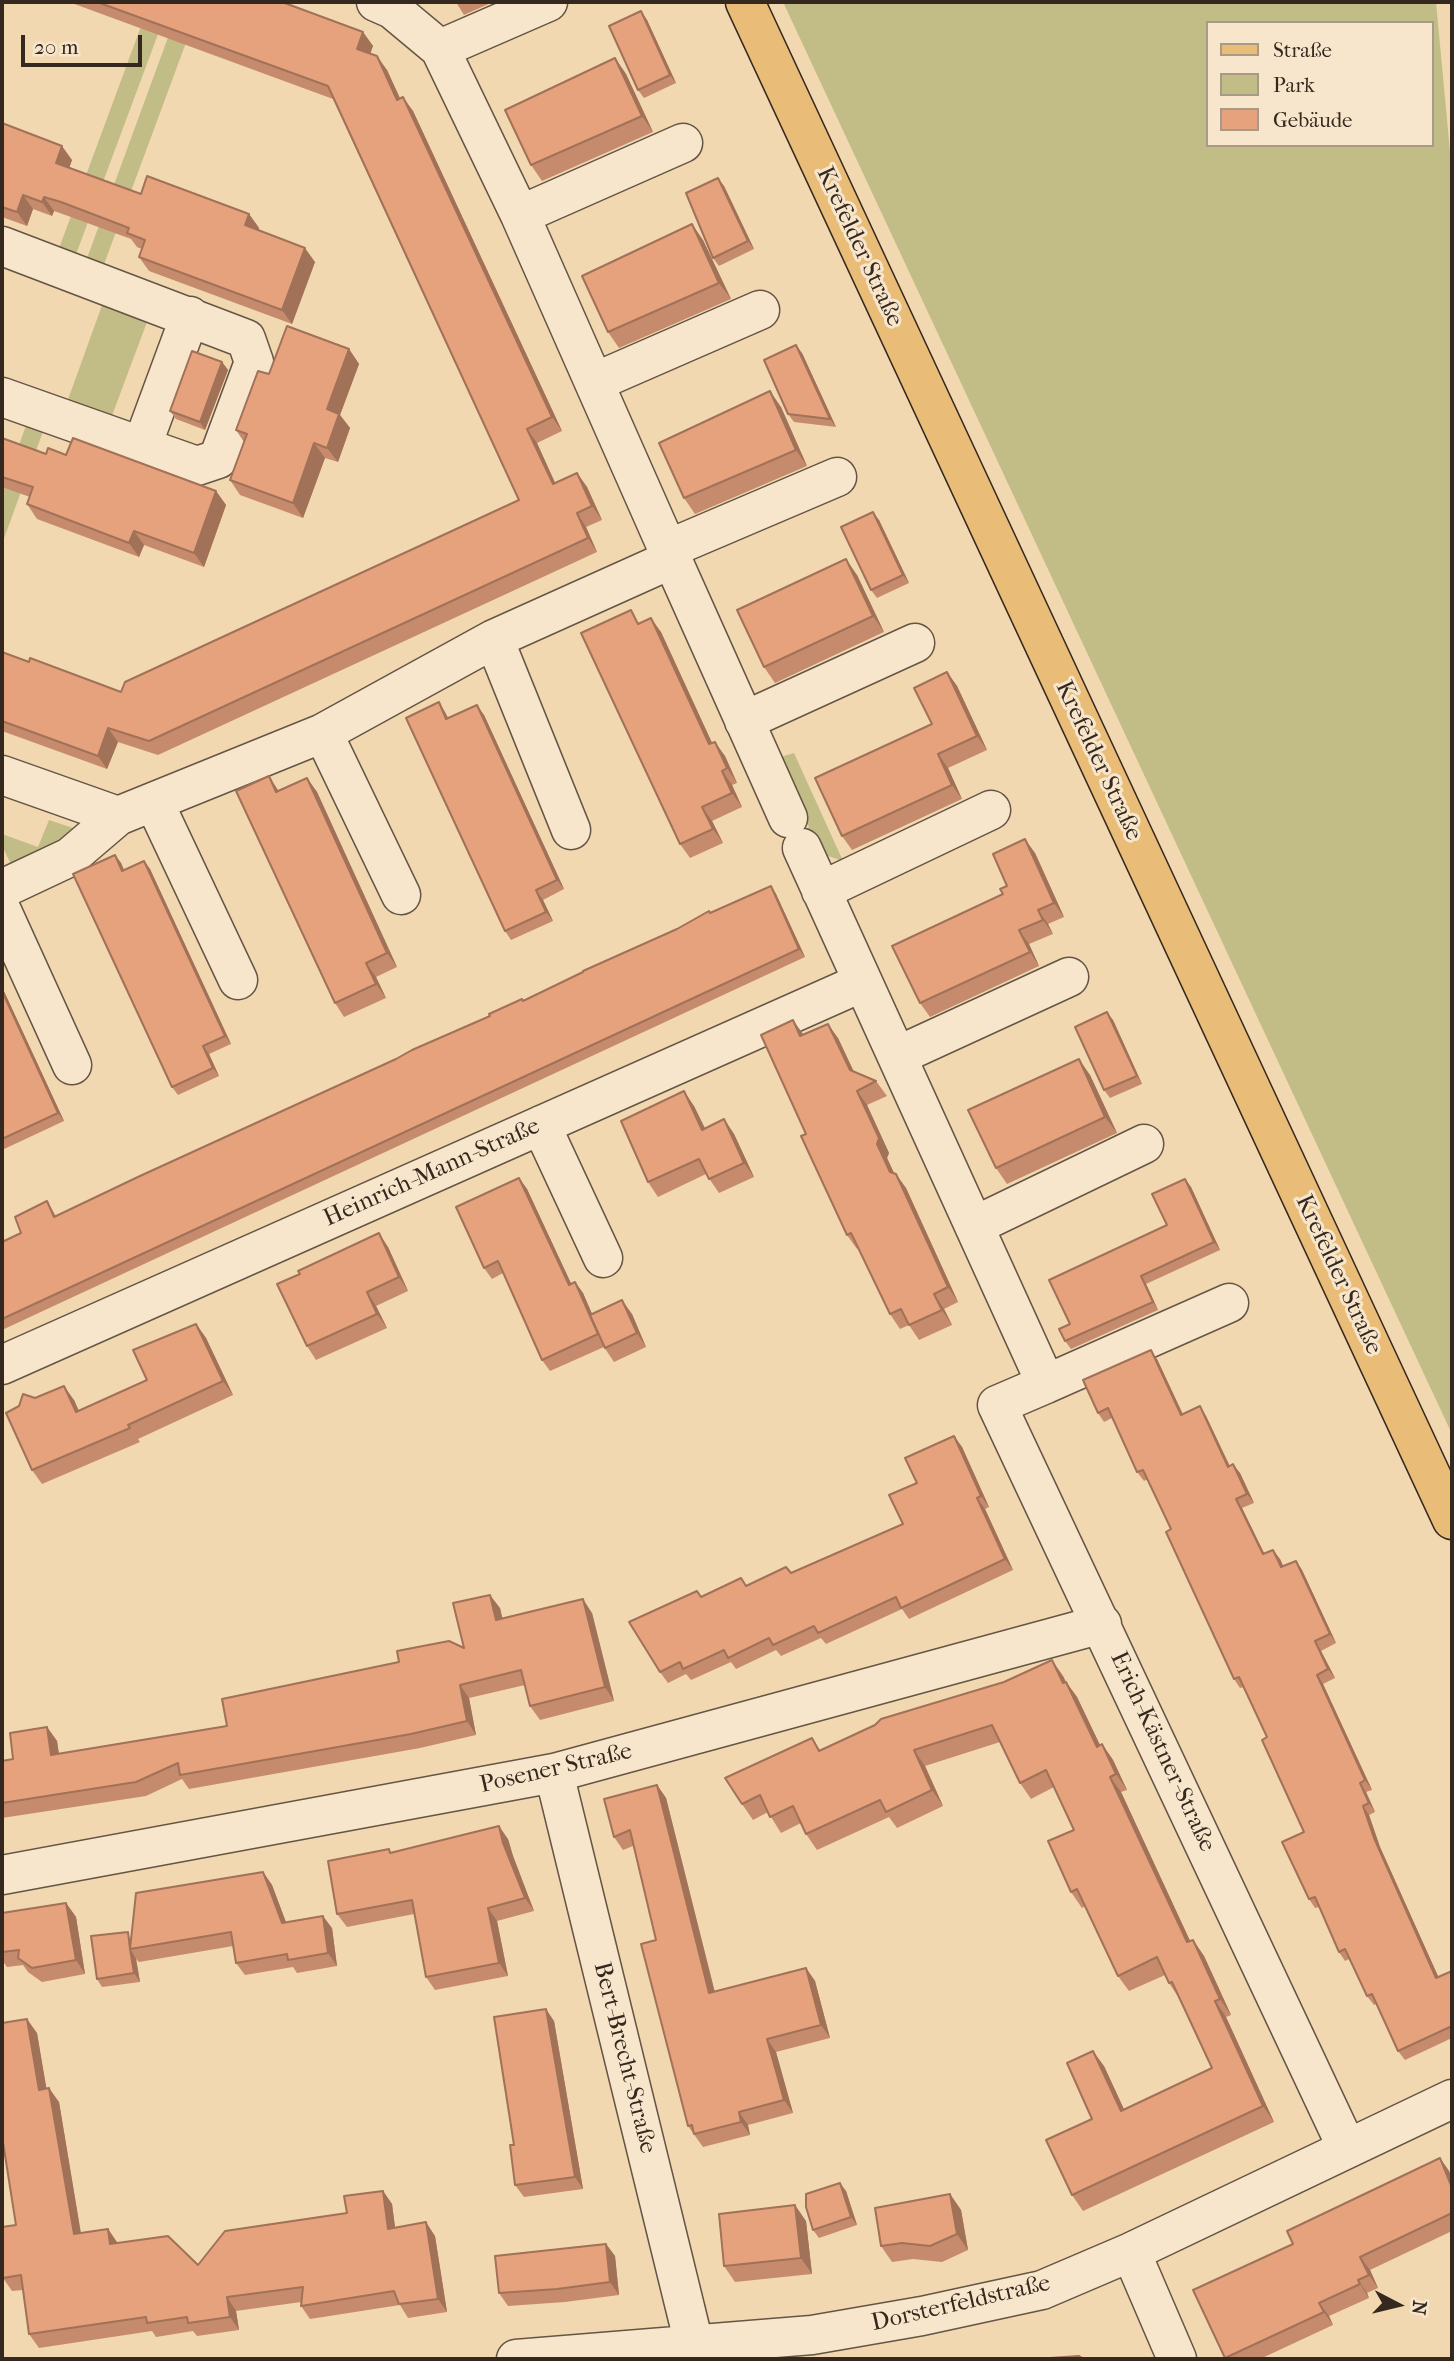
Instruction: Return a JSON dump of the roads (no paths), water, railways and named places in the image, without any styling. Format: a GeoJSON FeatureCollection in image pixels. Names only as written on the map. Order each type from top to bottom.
{"type":"FeatureCollection","features":[{"type":"Feature","properties":{"kind":"main road","name":"Krefelder Straße"},"geometry":{"type":"LineString","coordinates":[[745,2],[1452,1520]]}},
{"type":"Feature","properties":{"kind":"street"},"geometry":{"type":"LineString","coordinates":[[376,2],[392,9],[440,49],[520,215],[744,721],[1046,1384]]}},
{"type":"Feature","properties":{"kind":"street"},"geometry":{"type":"LineString","coordinates":[[440,49],[548,2]]}},
{"type":"Feature","properties":{"kind":"street"},"geometry":{"type":"LineString","coordinates":[[520,215],[683,143]]}},
{"type":"Feature","properties":{"kind":"street"},"geometry":{"type":"LineString","coordinates":[[2,246],[246,339],[254,362],[218,459],[197,466],[2,397]]}},
{"type":"Feature","properties":{"kind":"street"},"geometry":{"type":"LineString","coordinates":[[595,382],[760,310]]}},
{"type":"Feature","properties":{"kind":"street"},"geometry":{"type":"LineString","coordinates":[[142,446],[190,316]]}},
{"type":"Feature","properties":{"kind":"street"},"geometry":{"type":"LineString","coordinates":[[2,889],[70,857],[118,816],[323,733],[494,639],[837,477]]}},
{"type":"Feature","properties":{"kind":"street"},"geometry":{"type":"LineString","coordinates":[[494,639],[571,830]]}},
{"type":"Feature","properties":{"kind":"street"},"geometry":{"type":"LineString","coordinates":[[744,721],[915,643]]}},
{"type":"Feature","properties":{"kind":"street"},"geometry":{"type":"LineString","coordinates":[[323,733],[401,895]]}},
{"type":"Feature","properties":{"kind":"street"},"geometry":{"type":"LineString","coordinates":[[2,775],[118,816]]}},
{"type":"Feature","properties":{"kind":"street"},"geometry":{"type":"LineString","coordinates":[[154,802],[237,980]]}},
{"type":"Feature","properties":{"kind":"street"},"geometry":{"type":"LineString","coordinates":[[821,891],[991,810]]}},
{"type":"Feature","properties":{"kind":"street"},"geometry":{"type":"LineString","coordinates":[[2,911],[72,1065]]}},
{"type":"Feature","properties":{"kind":"street"},"geometry":{"type":"LineString","coordinates":[[897,1056],[1069,978]]}},
{"type":"Feature","properties":{"kind":"street","name":"Heinrich-Mann-Straße"},"geometry":{"type":"LineString","coordinates":[[2,1365],[863,982]]}},
{"type":"Feature","properties":{"kind":"street"},"geometry":{"type":"LineString","coordinates":[[541,1125],[603,1258]]}},
{"type":"Feature","properties":{"kind":"street"},"geometry":{"type":"LineString","coordinates":[[974,1226],[1144,1144]]}},
{"type":"Feature","properties":{"kind":"street","name":"Erich-Kästner-Straße"},"geometry":{"type":"LineString","coordinates":[[1229,1303],[998,1405],[1347,2148]]}},
{"type":"Feature","properties":{"kind":"street","name":"Posener Straße"},"geometry":{"type":"LineString","coordinates":[[2,1875],[554,1773],[1102,1624]]}},
{"type":"Feature","properties":{"kind":"street","name":"Bert-Brecht-Straße"},"geometry":{"type":"LineString","coordinates":[[554,1773],[694,2344]]}},
{"type":"Feature","properties":{"kind":"street","name":"Dorsterfeldstraße"},"geometry":{"type":"LineString","coordinates":[[516,2359],[812,2335],[922,2316],[1042,2290],[1131,2252],[1452,2099]]}},
{"type":"Feature","properties":{"kind":"street"},"geometry":{"type":"LineString","coordinates":[[1131,2252],[1177,2359]]}}]}
